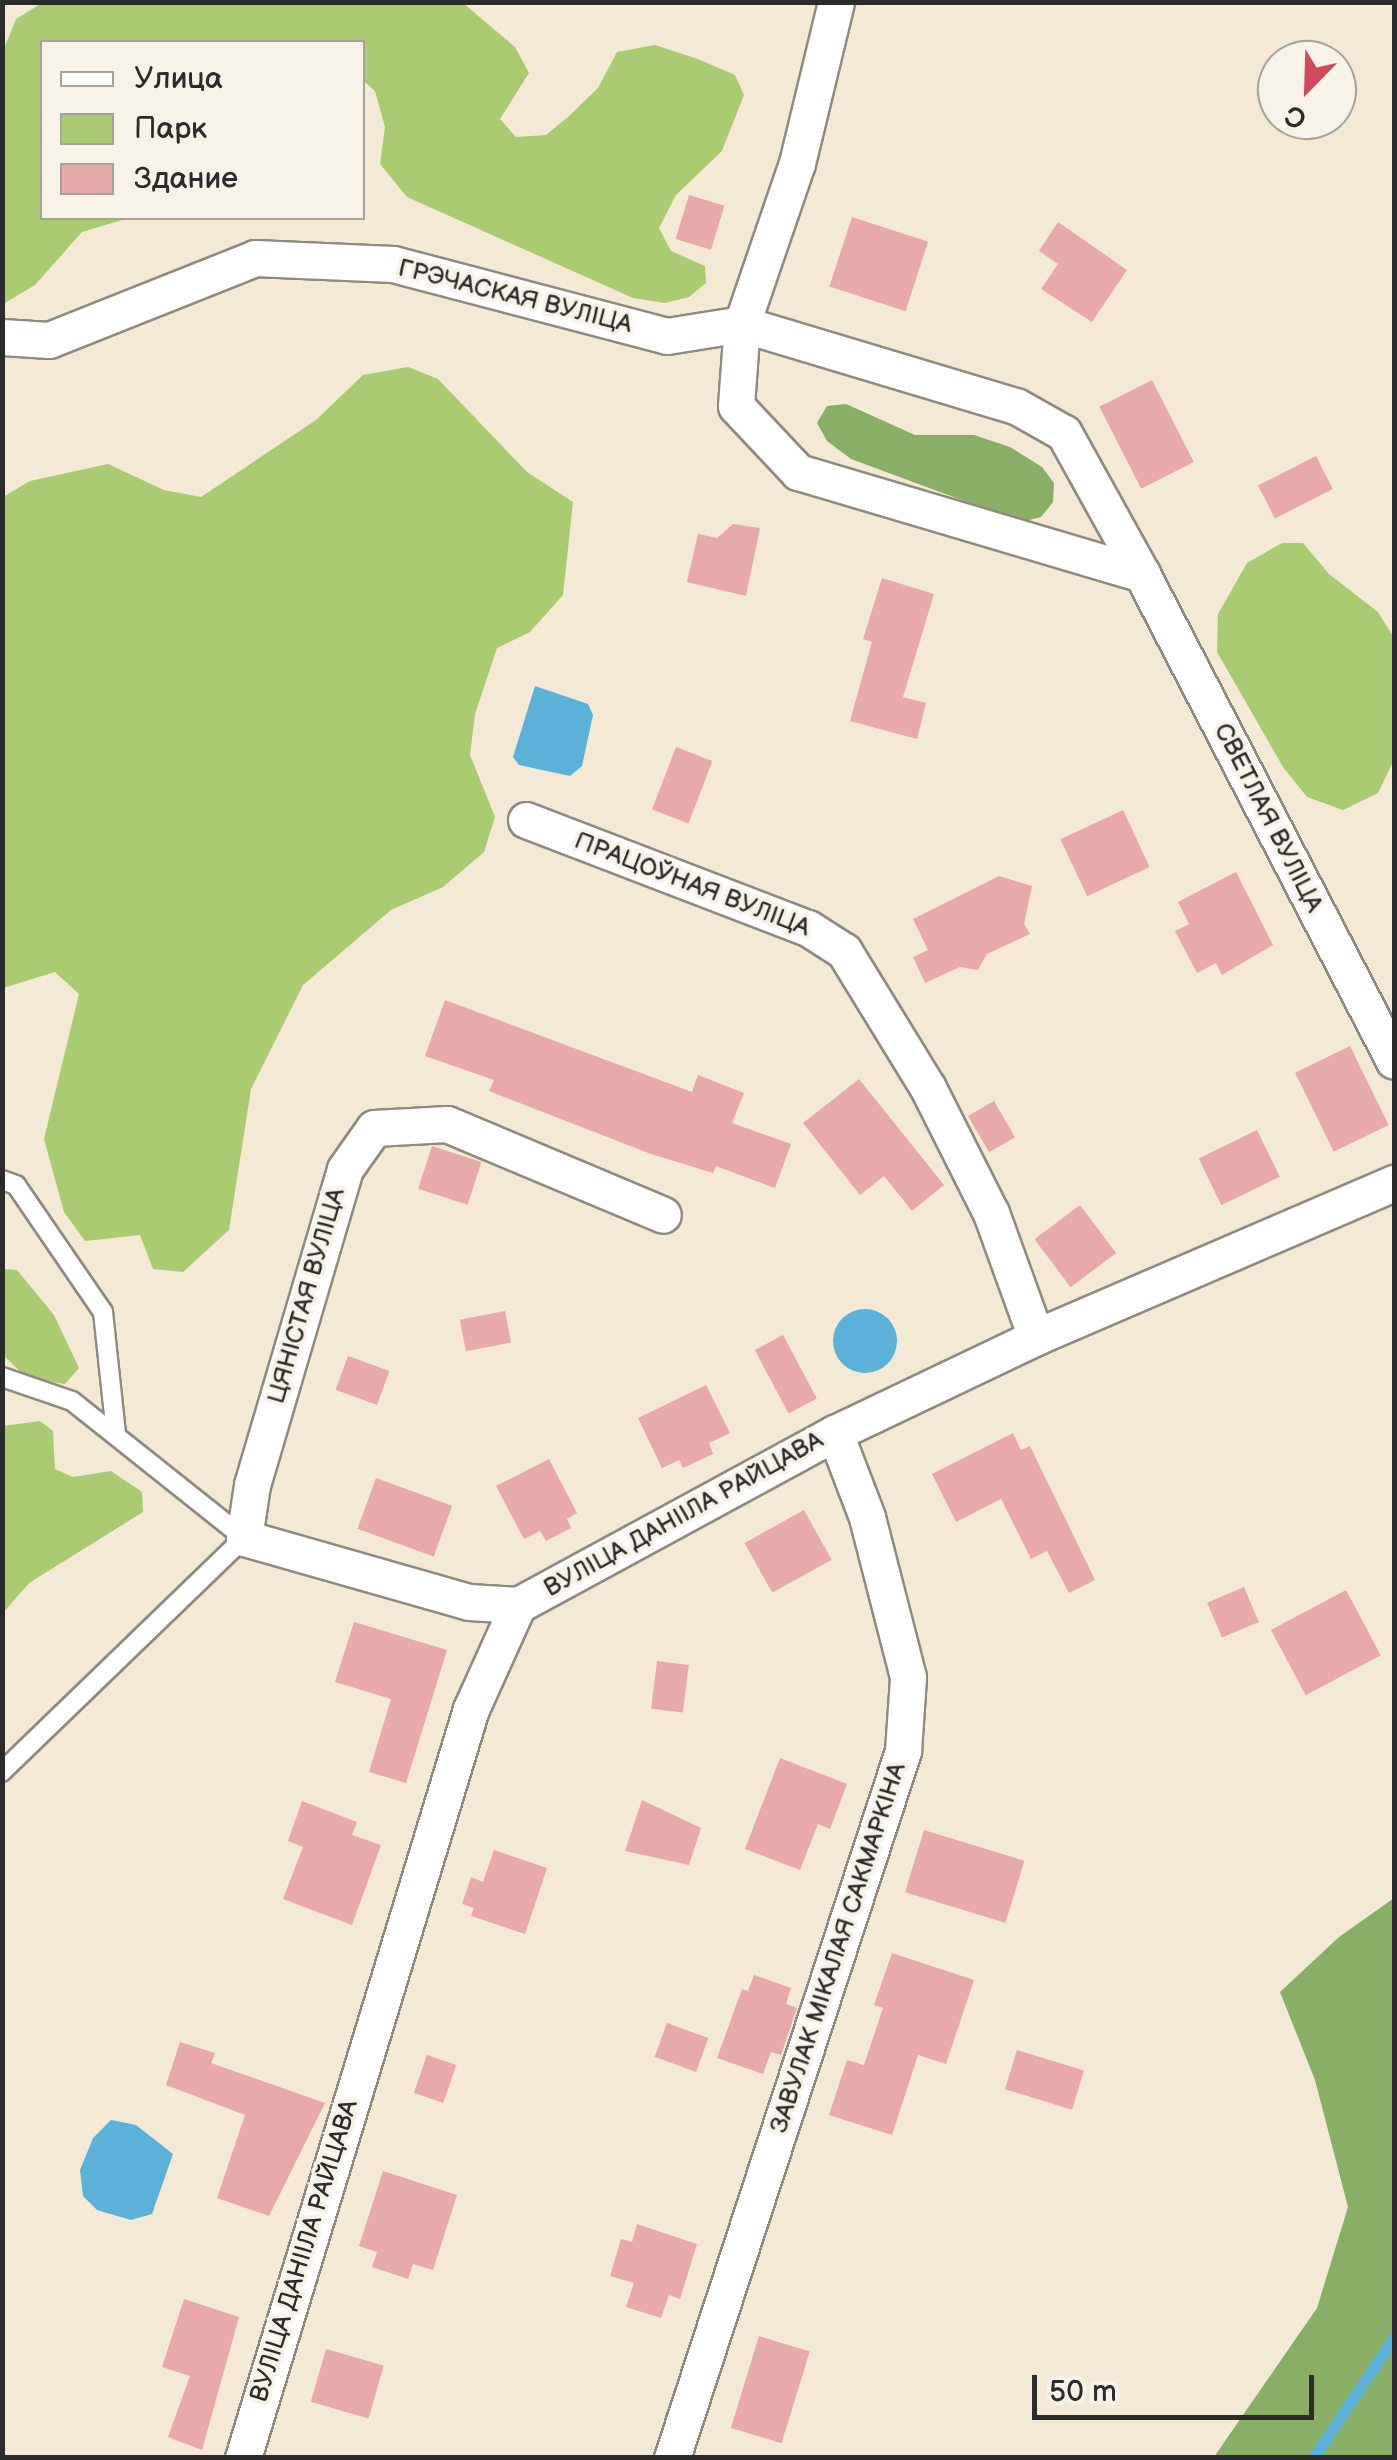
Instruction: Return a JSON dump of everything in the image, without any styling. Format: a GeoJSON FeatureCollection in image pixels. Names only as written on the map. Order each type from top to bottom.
{"type":"FeatureCollection","features":[{"type":"Feature","properties":{"kind":"street"},"geometry":{"type":"LineString","coordinates":[[836,2],[797,163],[742,324],[736,406],[798,472],[1142,574]]}},
{"type":"Feature","properties":{"kind":"street","name":"ГРЭЧАСКАЯ ВУЛІЦА"},"geometry":{"type":"LineString","coordinates":[[2,337],[49,340],[159,290],[255,258],[393,264],[668,336],[742,324]]}},
{"type":"Feature","properties":{"kind":"street","name":"СВЕТЛАЯ ВУЛІЦА"},"geometry":{"type":"LineString","coordinates":[[742,324],[1016,406],[1064,433],[1142,574],[1394,1062]]}},
{"type":"Feature","properties":{"kind":"street","name":"ПРАЦОЎНАЯ ВУЛІЦА"},"geometry":{"type":"LineString","coordinates":[[526,820],[808,928],[844,951],[928,1088],[991,1213],[1036,1337]]}},
{"type":"Feature","properties":{"kind":"street","name":"ЦЯНІСТАЯ ВУЛІЦА"},"geometry":{"type":"LineString","coordinates":[[244,1538],[252,1485],[345,1169],[374,1128],[446,1124],[664,1215]]}},
{"type":"Feature","properties":{"kind":"street","name":"ВУЛІЦА ДАНІІЛА РАЙЦАВА"},"geometry":{"type":"LineString","coordinates":[[243,2458],[470,1709],[518,1605],[835,1432],[1036,1337],[1394,1183]]}},
{"type":"Feature","properties":{"kind":"street","name":"ЗАВУЛАК МІКАЛАЯ САКМАРКІНА"},"geometry":{"type":"LineString","coordinates":[[672,2458],[903,1751],[908,1678],[867,1518],[835,1432]]}},
{"type":"Feature","properties":{"kind":"street"},"geometry":{"type":"LineString","coordinates":[[244,1538],[469,1602],[518,1605]]}},
{"type":"Feature","properties":{"kind":"lane"},"geometry":{"type":"LineString","coordinates":[[2,1180],[16,1185],[104,1312],[116,1433]]}},
{"type":"Feature","properties":{"kind":"lane"},"geometry":{"type":"LineString","coordinates":[[2,1377],[72,1401],[244,1538],[2,1772]]}},
{"type":"Feature","properties":{"kind":"green space"},"geometry":{"type":"Polygon","coordinates":[[[42,3],[463,3],[515,47],[529,73],[500,119],[516,137],[546,135],[569,116],[598,88],[617,52],[655,45],[698,59],[735,75],[744,95],[722,151],[676,195],[659,228],[671,251],[705,266],[706,283],[689,297],[665,303],[633,298],[407,197],[380,164],[385,127],[375,91],[365,82],[365,40],[40,40],[40,220],[122,220],[82,232],[35,285],[3,304],[3,51],[16,19],[42,3]]]}},
{"type":"Feature","properties":{"kind":"green space"},"geometry":{"type":"Polygon","coordinates":[[[408,367],[438,379],[527,472],[573,502],[563,595],[530,632],[497,648],[475,714],[470,755],[495,817],[484,852],[443,887],[391,910],[303,985],[251,1089],[229,1230],[183,1272],[153,1269],[140,1235],[85,1241],[64,1212],[44,1139],[79,994],[55,972],[3,988],[3,497],[30,481],[108,464],[164,490],[201,497],[316,420],[363,375],[408,367]]]}},
{"type":"Feature","properties":{"kind":"green space"},"geometry":{"type":"Polygon","coordinates":[[[846,404],[915,435],[974,435],[1010,447],[1042,467],[1054,483],[1053,502],[1041,517],[1021,522],[851,459],[827,441],[817,423],[827,406],[846,404]]]}},
{"type":"Feature","properties":{"kind":"green space"},"geometry":{"type":"Polygon","coordinates":[[[1282,543],[1303,543],[1329,574],[1378,612],[1394,638],[1394,760],[1378,793],[1343,810],[1307,797],[1283,767],[1217,652],[1218,614],[1247,563],[1282,543]]]}},
{"type":"Feature","properties":{"kind":"green space"},"geometry":{"type":"Polygon","coordinates":[[[2,1269],[17,1270],[54,1315],[79,1368],[65,1384],[27,1378],[3,1355],[2,1269]]]}},
{"type":"Feature","properties":{"kind":"green space"},"geometry":{"type":"Polygon","coordinates":[[[40,1421],[53,1431],[55,1469],[73,1477],[111,1471],[142,1492],[143,1512],[29,1583],[3,1613],[3,1426],[40,1421]]]}},
{"type":"Feature","properties":{"kind":"green space"},"geometry":{"type":"Polygon","coordinates":[[[1394,1898],[1394,2457],[1214,2457],[1317,2308],[1348,2207],[1315,2080],[1280,1992],[1339,1937],[1394,1898]]]}},
{"type":"Feature","properties":{"kind":"water"},"geometry":{"type":"Polygon","coordinates":[[[535,686],[588,704],[593,715],[582,766],[570,776],[519,765],[513,757],[535,686]]]}},
{"type":"Feature","properties":{"kind":"water"},"geometry":{"type":"Polygon","coordinates":[[[865,1309],[888,1318],[897,1341],[888,1364],[865,1373],[842,1364],[833,1341],[842,1318],[865,1309]]]}},
{"type":"Feature","properties":{"kind":"water"},"geometry":{"type":"Polygon","coordinates":[[[111,2120],[136,2125],[173,2154],[152,2214],[131,2220],[97,2210],[83,2196],[80,2170],[93,2138],[111,2120]]]}},
{"type":"Feature","properties":{"kind":"building"},"geometry":{"type":"Polygon","coordinates":[[[689,195],[724,206],[711,250],[676,239],[689,195]]]}},
{"type":"Feature","properties":{"kind":"building"},"geometry":{"type":"Polygon","coordinates":[[[852,217],[928,242],[906,311],[829,286],[852,217]]]}},
{"type":"Feature","properties":{"kind":"building"},"geometry":{"type":"Polygon","coordinates":[[[1058,222],[1127,270],[1092,322],[1041,289],[1058,264],[1039,251],[1058,222]]]}},
{"type":"Feature","properties":{"kind":"building"},"geometry":{"type":"Polygon","coordinates":[[[1152,380],[1194,462],[1141,489],[1099,407],[1152,380]]]}},
{"type":"Feature","properties":{"kind":"building"},"geometry":{"type":"Polygon","coordinates":[[[1316,456],[1333,489],[1275,518],[1258,486],[1316,456]]]}},
{"type":"Feature","properties":{"kind":"building"},"geometry":{"type":"Polygon","coordinates":[[[733,524],[760,528],[746,596],[687,582],[698,534],[717,538],[733,524]]]}},
{"type":"Feature","properties":{"kind":"building"},"geometry":{"type":"Polygon","coordinates":[[[882,578],[934,594],[903,697],[926,703],[917,739],[850,721],[872,642],[863,639],[882,578]]]}},
{"type":"Feature","properties":{"kind":"building"},"geometry":{"type":"Polygon","coordinates":[[[676,747],[712,761],[688,824],[652,810],[676,747]]]}},
{"type":"Feature","properties":{"kind":"building"},"geometry":{"type":"Polygon","coordinates":[[[1123,810],[1150,867],[1087,896],[1060,839],[1123,810]]]}},
{"type":"Feature","properties":{"kind":"building"},"geometry":{"type":"Polygon","coordinates":[[[1236,872],[1273,945],[1222,975],[1216,963],[1197,973],[1175,931],[1189,924],[1178,902],[1236,872]]]}},
{"type":"Feature","properties":{"kind":"building"},"geometry":{"type":"Polygon","coordinates":[[[999,876],[1032,886],[1024,924],[1030,934],[987,954],[978,970],[960,967],[925,983],[913,957],[928,950],[913,919],[999,876]]]}},
{"type":"Feature","properties":{"kind":"building"},"geometry":{"type":"Polygon","coordinates":[[[445,1000],[692,1092],[698,1075],[744,1093],[732,1123],[791,1144],[775,1188],[716,1166],[713,1173],[651,1154],[489,1091],[494,1080],[425,1056],[445,1000]]]}},
{"type":"Feature","properties":{"kind":"building"},"geometry":{"type":"Polygon","coordinates":[[[1350,1046],[1389,1125],[1334,1152],[1295,1073],[1350,1046]]]}},
{"type":"Feature","properties":{"kind":"building"},"geometry":{"type":"Polygon","coordinates":[[[859,1079],[944,1185],[912,1211],[884,1176],[860,1195],[803,1123],[859,1079]]]}},
{"type":"Feature","properties":{"kind":"building"},"geometry":{"type":"Polygon","coordinates":[[[994,1101],[1015,1137],[989,1152],[968,1116],[994,1101]]]}},
{"type":"Feature","properties":{"kind":"building"},"geometry":{"type":"Polygon","coordinates":[[[1257,1130],[1280,1177],[1221,1205],[1199,1158],[1257,1130]]]}},
{"type":"Feature","properties":{"kind":"building"},"geometry":{"type":"Polygon","coordinates":[[[432,1146],[481,1162],[468,1205],[418,1189],[432,1146]]]}},
{"type":"Feature","properties":{"kind":"building"},"geometry":{"type":"Polygon","coordinates":[[[1080,1205],[1116,1253],[1071,1287],[1034,1239],[1080,1205]]]}},
{"type":"Feature","properties":{"kind":"building"},"geometry":{"type":"Polygon","coordinates":[[[505,1311],[511,1342],[466,1351],[460,1320],[505,1311]]]}},
{"type":"Feature","properties":{"kind":"building"},"geometry":{"type":"Polygon","coordinates":[[[783,1335],[817,1399],[789,1414],[755,1350],[783,1335]]]}},
{"type":"Feature","properties":{"kind":"building"},"geometry":{"type":"Polygon","coordinates":[[[348,1356],[389,1371],[377,1405],[336,1390],[348,1356]]]}},
{"type":"Feature","properties":{"kind":"building"},"geometry":{"type":"Polygon","coordinates":[[[706,1385],[730,1433],[709,1443],[713,1454],[683,1468],[679,1460],[662,1468],[638,1418],[706,1385]]]}},
{"type":"Feature","properties":{"kind":"building"},"geometry":{"type":"Polygon","coordinates":[[[1013,1433],[1021,1450],[1030,1446],[1095,1580],[1069,1593],[1047,1551],[1031,1559],[1001,1499],[956,1522],[932,1474],[1013,1433]]]}},
{"type":"Feature","properties":{"kind":"building"},"geometry":{"type":"Polygon","coordinates":[[[549,1459],[577,1513],[567,1519],[571,1528],[546,1541],[540,1531],[524,1539],[496,1486],[549,1459]]]}},
{"type":"Feature","properties":{"kind":"building"},"geometry":{"type":"Polygon","coordinates":[[[376,1478],[452,1506],[434,1556],[358,1529],[376,1478]]]}},
{"type":"Feature","properties":{"kind":"building"},"geometry":{"type":"Polygon","coordinates":[[[804,1510],[832,1560],[772,1593],[745,1543],[804,1510]]]}},
{"type":"Feature","properties":{"kind":"building"},"geometry":{"type":"Polygon","coordinates":[[[1244,1587],[1259,1622],[1222,1638],[1207,1603],[1244,1587]]]}},
{"type":"Feature","properties":{"kind":"building"},"geometry":{"type":"Polygon","coordinates":[[[1346,1590],[1381,1655],[1306,1695],[1271,1630],[1346,1590]]]}},
{"type":"Feature","properties":{"kind":"building"},"geometry":{"type":"Polygon","coordinates":[[[354,1622],[447,1650],[406,1783],[369,1772],[391,1699],[335,1682],[354,1622]]]}},
{"type":"Feature","properties":{"kind":"building"},"geometry":{"type":"Polygon","coordinates":[[[657,1661],[689,1665],[683,1713],[651,1709],[657,1661]]]}},
{"type":"Feature","properties":{"kind":"building"},"geometry":{"type":"Polygon","coordinates":[[[780,1758],[847,1784],[830,1829],[818,1824],[800,1870],[745,1849],[780,1758]]]}},
{"type":"Feature","properties":{"kind":"building"},"geometry":{"type":"Polygon","coordinates":[[[642,1800],[701,1828],[689,1865],[625,1851],[642,1800]]]}},
{"type":"Feature","properties":{"kind":"building"},"geometry":{"type":"Polygon","coordinates":[[[302,1801],[357,1822],[352,1835],[381,1845],[352,1925],[283,1899],[303,1847],[288,1841],[302,1801]]]}},
{"type":"Feature","properties":{"kind":"building"},"geometry":{"type":"Polygon","coordinates":[[[924,1830],[1024,1861],[1005,1923],[905,1892],[924,1830]]]}},
{"type":"Feature","properties":{"kind":"building"},"geometry":{"type":"Polygon","coordinates":[[[494,1850],[547,1868],[525,1934],[471,1916],[474,1908],[462,1904],[471,1877],[483,1882],[494,1850]]]}},
{"type":"Feature","properties":{"kind":"building"},"geometry":{"type":"Polygon","coordinates":[[[892,1953],[974,1980],[946,2064],[918,2055],[892,2135],[829,2115],[847,2060],[864,2065],[883,2008],[874,2005],[892,1953]]]}},
{"type":"Feature","properties":{"kind":"building"},"geometry":{"type":"Polygon","coordinates":[[[754,1975],[791,1988],[786,2004],[797,2008],[781,2055],[771,2052],[763,2074],[717,2058],[742,1989],[748,1991],[754,1975]]]}},
{"type":"Feature","properties":{"kind":"building"},"geometry":{"type":"Polygon","coordinates":[[[667,2023],[708,2038],[696,2072],[655,2057],[667,2023]]]}},
{"type":"Feature","properties":{"kind":"building"},"geometry":{"type":"Polygon","coordinates":[[[180,2042],[215,2053],[211,2063],[325,2103],[269,2216],[217,2198],[245,2115],[166,2085],[180,2042]]]}},
{"type":"Feature","properties":{"kind":"building"},"geometry":{"type":"Polygon","coordinates":[[[1017,2050],[1084,2070],[1072,2110],[1005,2089],[1017,2050]]]}},
{"type":"Feature","properties":{"kind":"building"},"geometry":{"type":"Polygon","coordinates":[[[427,2055],[456,2065],[443,2103],[414,2093],[427,2055]]]}},
{"type":"Feature","properties":{"kind":"building"},"geometry":{"type":"Polygon","coordinates":[[[383,2171],[457,2195],[433,2270],[413,2264],[408,2279],[372,2267],[377,2252],[359,2246],[383,2171]]]}},
{"type":"Feature","properties":{"kind":"building"},"geometry":{"type":"Polygon","coordinates":[[[637,2224],[697,2244],[680,2299],[669,2295],[661,2318],[626,2307],[634,2283],[610,2276],[621,2239],[632,2242],[637,2224]]]}},
{"type":"Feature","properties":{"kind":"building"},"geometry":{"type":"Polygon","coordinates":[[[184,2299],[239,2317],[202,2450],[168,2437],[190,2376],[162,2367],[184,2299]]]}},
{"type":"Feature","properties":{"kind":"building"},"geometry":{"type":"Polygon","coordinates":[[[759,2336],[810,2351],[782,2443],[731,2428],[759,2336]]]}},
{"type":"Feature","properties":{"kind":"building"},"geometry":{"type":"Polygon","coordinates":[[[326,2349],[384,2366],[369,2418],[311,2402],[326,2349]]]}},
{"type":"Feature","properties":{"kind":"waterway"},"geometry":{"type":"LineString","coordinates":[[1313,2458],[1394,2337]]}}]}
